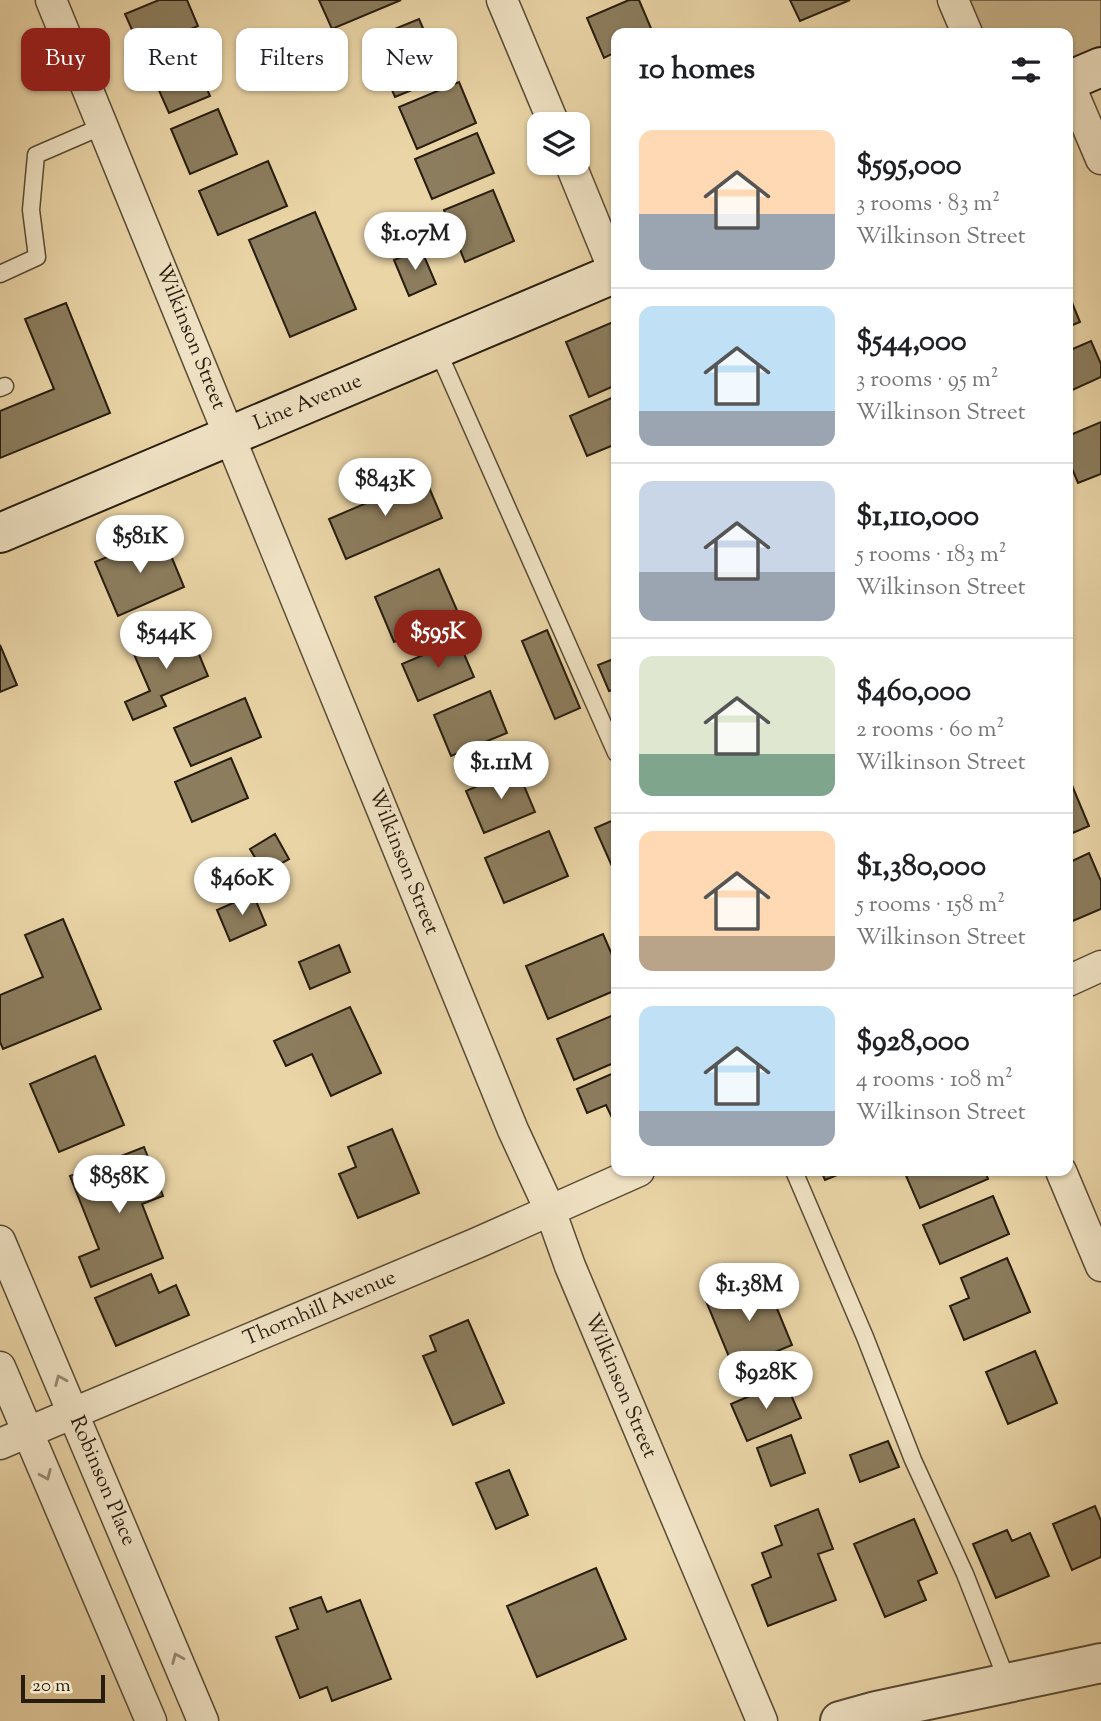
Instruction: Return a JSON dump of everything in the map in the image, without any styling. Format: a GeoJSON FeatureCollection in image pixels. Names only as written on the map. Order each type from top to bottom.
{"type":"FeatureCollection","features":[{"type":"Feature","properties":{"kind":"main road"},"geometry":{"type":"LineString","coordinates":[[1073,79],[1101,67]]}},
{"type":"Feature","properties":{"kind":"main road","name":"Line Avenue"},"geometry":{"type":"LineString","coordinates":[[0,533],[611,275]]}},
{"type":"Feature","properties":{"kind":"main road"},"geometry":{"type":"LineString","coordinates":[[840,1721],[1101,1663]]}},
{"type":"Feature","properties":{"kind":"street","name":"Wilkinson Street"},"geometry":{"type":"LineString","coordinates":[[51,0],[513,1130],[550,1210],[569,1266],[762,1721]]}},
{"type":"Feature","properties":{"kind":"street"},"geometry":{"type":"LineString","coordinates":[[502,0],[549,112]]}},
{"type":"Feature","properties":{"kind":"street"},"geometry":{"type":"LineString","coordinates":[[953,0],[965,28]]}},
{"type":"Feature","properties":{"kind":"street"},"geometry":{"type":"LineString","coordinates":[[1073,93],[1101,159]]}},
{"type":"Feature","properties":{"kind":"street"},"geometry":{"type":"LineString","coordinates":[[575,175],[611,261]]}},
{"type":"Feature","properties":{"kind":"street"},"geometry":{"type":"LineString","coordinates":[[1073,979],[1101,966]]}},
{"type":"Feature","properties":{"kind":"street","name":"Thornhill Avenue"},"geometry":{"type":"LineString","coordinates":[[0,1444],[477,1243],[628,1176]]}},
{"type":"Feature","properties":{"kind":"street"},"geometry":{"type":"LineString","coordinates":[[1063,1176],[1101,1266]]}},
{"type":"Feature","properties":{"kind":"street","name":"Robinson Place"},"geometry":{"type":"LineString","coordinates":[[0,1241],[203,1721]]}},
{"type":"Feature","properties":{"kind":"street"},"geometry":{"type":"LineString","coordinates":[[0,1367],[151,1721]]}},
{"type":"Feature","properties":{"kind":"lane"},"geometry":{"type":"LineString","coordinates":[[0,274],[37,257],[31,210],[36,155],[103,126]]}},
{"type":"Feature","properties":{"kind":"lane"},"geometry":{"type":"LineString","coordinates":[[436,348],[611,742]]}},
{"type":"Feature","properties":{"kind":"lane"},"geometry":{"type":"LineString","coordinates":[[796,1176],[865,1337],[913,1460],[965,1574],[1007,1683]]}},
{"type":"Feature","properties":{"kind":"shaded area"},"geometry":{"type":"Polygon","coordinates":[[[965,0],[1101,0],[1101,47],[1073,60],[1073,28],[977,28],[965,0]]]}},
{"type":"Feature","properties":{"kind":"building"},"geometry":{"type":"Polygon","coordinates":[[[159,0],[187,0],[198,26],[131,28],[125,14],[159,0]]]}},
{"type":"Feature","properties":{"kind":"building"},"geometry":{"type":"Polygon","coordinates":[[[319,0],[401,0],[334,28],[332,28],[319,0]]]}},
{"type":"Feature","properties":{"kind":"building"},"geometry":{"type":"Polygon","coordinates":[[[629,0],[639,0],[651,28],[611,28],[611,54],[604,58],[587,18],[629,0]]]}},
{"type":"Feature","properties":{"kind":"building"},"geometry":{"type":"Polygon","coordinates":[[[790,0],[850,0],[800,21],[790,0]]]}},
{"type":"Feature","properties":{"kind":"building"},"geometry":{"type":"Polygon","coordinates":[[[419,19],[423,28],[397,28],[419,19]]]}},
{"type":"Feature","properties":{"kind":"building"},"geometry":{"type":"Polygon","coordinates":[[[459,82],[476,123],[417,149],[399,107],[437,91],[457,91],[459,82]]]}},
{"type":"Feature","properties":{"kind":"building"},"geometry":{"type":"Polygon","coordinates":[[[159,91],[208,91],[210,96],[169,113],[159,91]]]}},
{"type":"Feature","properties":{"kind":"building"},"geometry":{"type":"Polygon","coordinates":[[[392,91],[410,91],[395,97],[392,91]]]}},
{"type":"Feature","properties":{"kind":"building"},"geometry":{"type":"Polygon","coordinates":[[[218,109],[237,154],[190,174],[171,129],[218,109]]]}},
{"type":"Feature","properties":{"kind":"building"},"geometry":{"type":"Polygon","coordinates":[[[477,133],[494,173],[432,199],[415,159],[477,133]]]}},
{"type":"Feature","properties":{"kind":"building"},"geometry":{"type":"Polygon","coordinates":[[[268,161],[287,206],[218,235],[199,191],[268,161]]]}},
{"type":"Feature","properties":{"kind":"building"},"geometry":{"type":"Polygon","coordinates":[[[493,190],[514,241],[465,262],[444,210],[493,190]]]}},
{"type":"Feature","properties":{"kind":"building"},"geometry":{"type":"Polygon","coordinates":[[[315,212],[356,309],[290,337],[249,240],[315,212]]]}},
{"type":"Feature","properties":{"kind":"building"},"geometry":{"type":"Polygon","coordinates":[[[421,249],[436,284],[409,296],[394,260],[421,249]]]}},
{"type":"Feature","properties":{"kind":"building"},"geometry":{"type":"Polygon","coordinates":[[[66,303],[110,413],[0,458],[0,411],[54,389],[25,319],[66,303]]]}},
{"type":"Feature","properties":{"kind":"building"},"geometry":{"type":"Polygon","coordinates":[[[1073,305],[1080,322],[1073,325],[1073,305]]]}},
{"type":"Feature","properties":{"kind":"building"},"geometry":{"type":"Polygon","coordinates":[[[611,323],[611,387],[589,397],[566,342],[611,323]]]}},
{"type":"Feature","properties":{"kind":"building"},"geometry":{"type":"Polygon","coordinates":[[[1091,341],[1101,364],[1101,377],[1073,390],[1073,349],[1091,341]]]}},
{"type":"Feature","properties":{"kind":"building"},"geometry":{"type":"Polygon","coordinates":[[[611,398],[611,446],[587,456],[570,416],[611,398]]]}},
{"type":"Feature","properties":{"kind":"building"},"geometry":{"type":"Polygon","coordinates":[[[1101,422],[1101,474],[1078,483],[1073,471],[1073,434],[1101,422]]]}},
{"type":"Feature","properties":{"kind":"building"},"geometry":{"type":"Polygon","coordinates":[[[425,478],[442,518],[346,559],[329,519],[425,478]]]}},
{"type":"Feature","properties":{"kind":"building"},"geometry":{"type":"Polygon","coordinates":[[[162,534],[184,587],[118,616],[95,562],[162,534]]]}},
{"type":"Feature","properties":{"kind":"building"},"geometry":{"type":"Polygon","coordinates":[[[439,569],[459,615],[394,642],[375,597],[439,569]]]}},
{"type":"Feature","properties":{"kind":"building"},"geometry":{"type":"Polygon","coordinates":[[[188,628],[208,676],[161,696],[166,706],[133,720],[125,702],[150,691],[133,652],[188,628]]]}},
{"type":"Feature","properties":{"kind":"building"},"geometry":{"type":"Polygon","coordinates":[[[547,630],[580,708],[555,719],[522,641],[547,630]]]}},
{"type":"Feature","properties":{"kind":"building"},"geometry":{"type":"Polygon","coordinates":[[[458,640],[474,677],[418,701],[402,664],[458,640]]]}},
{"type":"Feature","properties":{"kind":"building"},"geometry":{"type":"Polygon","coordinates":[[[0,645],[17,685],[0,692],[0,645]]]}},
{"type":"Feature","properties":{"kind":"building"},"geometry":{"type":"Polygon","coordinates":[[[611,660],[611,690],[609,691],[598,665],[611,660]]]}},
{"type":"Feature","properties":{"kind":"building"},"geometry":{"type":"Polygon","coordinates":[[[490,691],[507,733],[451,756],[434,715],[490,691]]]}},
{"type":"Feature","properties":{"kind":"building"},"geometry":{"type":"Polygon","coordinates":[[[245,698],[261,737],[191,766],[174,728],[245,698]]]}},
{"type":"Feature","properties":{"kind":"building"},"geometry":{"type":"Polygon","coordinates":[[[231,758],[248,798],[192,822],[175,782],[231,758]]]}},
{"type":"Feature","properties":{"kind":"building"},"geometry":{"type":"Polygon","coordinates":[[[517,769],[535,812],[484,833],[466,791],[517,769]]]}},
{"type":"Feature","properties":{"kind":"building"},"geometry":{"type":"Polygon","coordinates":[[[1073,788],[1089,826],[1073,833],[1073,788]]]}},
{"type":"Feature","properties":{"kind":"building"},"geometry":{"type":"Polygon","coordinates":[[[611,821],[611,864],[595,828],[611,821]]]}},
{"type":"Feature","properties":{"kind":"building"},"geometry":{"type":"Polygon","coordinates":[[[549,831],[568,876],[504,903],[485,858],[549,831]]]}},
{"type":"Feature","properties":{"kind":"building"},"geometry":{"type":"Polygon","coordinates":[[[275,834],[289,859],[264,873],[250,849],[275,834]]]}},
{"type":"Feature","properties":{"kind":"building"},"geometry":{"type":"Polygon","coordinates":[[[1089,853],[1101,881],[1101,909],[1073,921],[1073,861],[1089,853]]]}},
{"type":"Feature","properties":{"kind":"building"},"geometry":{"type":"Polygon","coordinates":[[[253,894],[266,925],[230,941],[217,910],[253,894]]]}},
{"type":"Feature","properties":{"kind":"building"},"geometry":{"type":"Polygon","coordinates":[[[63,919],[101,1009],[3,1049],[0,1042],[0,995],[43,977],[25,935],[63,919]]]}},
{"type":"Feature","properties":{"kind":"building"},"geometry":{"type":"Polygon","coordinates":[[[603,934],[611,952],[611,992],[548,1019],[526,966],[603,934]]]}},
{"type":"Feature","properties":{"kind":"building"},"geometry":{"type":"Polygon","coordinates":[[[339,945],[350,972],[310,989],[299,962],[339,945]]]}},
{"type":"Feature","properties":{"kind":"building"},"geometry":{"type":"Polygon","coordinates":[[[350,1007],[381,1073],[331,1096],[312,1054],[286,1066],[274,1041],[350,1007]]]}},
{"type":"Feature","properties":{"kind":"building"},"geometry":{"type":"Polygon","coordinates":[[[611,1016],[611,1064],[574,1080],[557,1039],[611,1016]]]}},
{"type":"Feature","properties":{"kind":"building"},"geometry":{"type":"Polygon","coordinates":[[[95,1056],[124,1125],[59,1152],[30,1084],[95,1056]]]}},
{"type":"Feature","properties":{"kind":"building"},"geometry":{"type":"Polygon","coordinates":[[[611,1074],[611,1116],[606,1105],[587,1113],[577,1089],[611,1074]]]}},
{"type":"Feature","properties":{"kind":"building"},"geometry":{"type":"Polygon","coordinates":[[[392,1129],[419,1193],[358,1218],[339,1174],[356,1167],[348,1147],[392,1129]]]}},
{"type":"Feature","properties":{"kind":"building"},"geometry":{"type":"Polygon","coordinates":[[[144,1147],[163,1196],[142,1204],[163,1258],[91,1287],[79,1257],[99,1249],[70,1176],[144,1147]]]}},
{"type":"Feature","properties":{"kind":"building"},"geometry":{"type":"Polygon","coordinates":[[[906,1176],[987,1176],[988,1179],[920,1208],[906,1176]]]}},
{"type":"Feature","properties":{"kind":"building"},"geometry":{"type":"Polygon","coordinates":[[[993,1196],[1009,1234],[940,1264],[923,1225],[993,1196]]]}},
{"type":"Feature","properties":{"kind":"building"},"geometry":{"type":"Polygon","coordinates":[[[1007,1258],[1030,1312],[964,1340],[950,1306],[969,1298],[961,1278],[1007,1258]]]}},
{"type":"Feature","properties":{"kind":"building"},"geometry":{"type":"Polygon","coordinates":[[[151,1274],[159,1293],[176,1285],[189,1315],[116,1346],[95,1298],[151,1274]]]}},
{"type":"Feature","properties":{"kind":"building"},"geometry":{"type":"Polygon","coordinates":[[[764,1277],[792,1345],[734,1369],[706,1301],[764,1277]]]}},
{"type":"Feature","properties":{"kind":"building"},"geometry":{"type":"Polygon","coordinates":[[[468,1320],[504,1403],[453,1425],[423,1356],[436,1351],[430,1336],[468,1320]]]}},
{"type":"Feature","properties":{"kind":"building"},"geometry":{"type":"Polygon","coordinates":[[[1035,1351],[1057,1403],[1008,1424],[986,1372],[1035,1351]]]}},
{"type":"Feature","properties":{"kind":"building"},"geometry":{"type":"Polygon","coordinates":[[[785,1381],[801,1418],[747,1441],[731,1404],[785,1381]]]}},
{"type":"Feature","properties":{"kind":"building"},"geometry":{"type":"Polygon","coordinates":[[[791,1435],[805,1473],[771,1486],[757,1448],[791,1435]]]}},
{"type":"Feature","properties":{"kind":"building"},"geometry":{"type":"Polygon","coordinates":[[[888,1441],[899,1467],[860,1482],[850,1455],[888,1441]]]}},
{"type":"Feature","properties":{"kind":"building"},"geometry":{"type":"Polygon","coordinates":[[[509,1470],[528,1515],[496,1529],[476,1483],[509,1470]]]}},
{"type":"Feature","properties":{"kind":"building"},"geometry":{"type":"Polygon","coordinates":[[[1095,1506],[1101,1521],[1101,1557],[1072,1570],[1053,1524],[1095,1506]]]}},
{"type":"Feature","properties":{"kind":"building"},"geometry":{"type":"Polygon","coordinates":[[[818,1509],[833,1549],[818,1554],[836,1600],[768,1626],[752,1585],[771,1577],[762,1553],[782,1545],[775,1526],[818,1509]]]}},
{"type":"Feature","properties":{"kind":"building"},"geometry":{"type":"Polygon","coordinates":[[[914,1519],[937,1573],[918,1581],[926,1600],[885,1617],[854,1544],[914,1519]]]}},
{"type":"Feature","properties":{"kind":"building"},"geometry":{"type":"Polygon","coordinates":[[[1007,1530],[1012,1541],[1030,1533],[1049,1576],[996,1598],[973,1544],[1007,1530]]]}},
{"type":"Feature","properties":{"kind":"building"},"geometry":{"type":"Polygon","coordinates":[[[596,1568],[626,1639],[537,1677],[507,1606],[596,1568]]]}},
{"type":"Feature","properties":{"kind":"building"},"geometry":{"type":"Polygon","coordinates":[[[321,1597],[327,1612],[360,1600],[391,1679],[332,1701],[327,1687],[300,1698],[276,1637],[298,1629],[290,1608],[321,1597]]]}}]}
